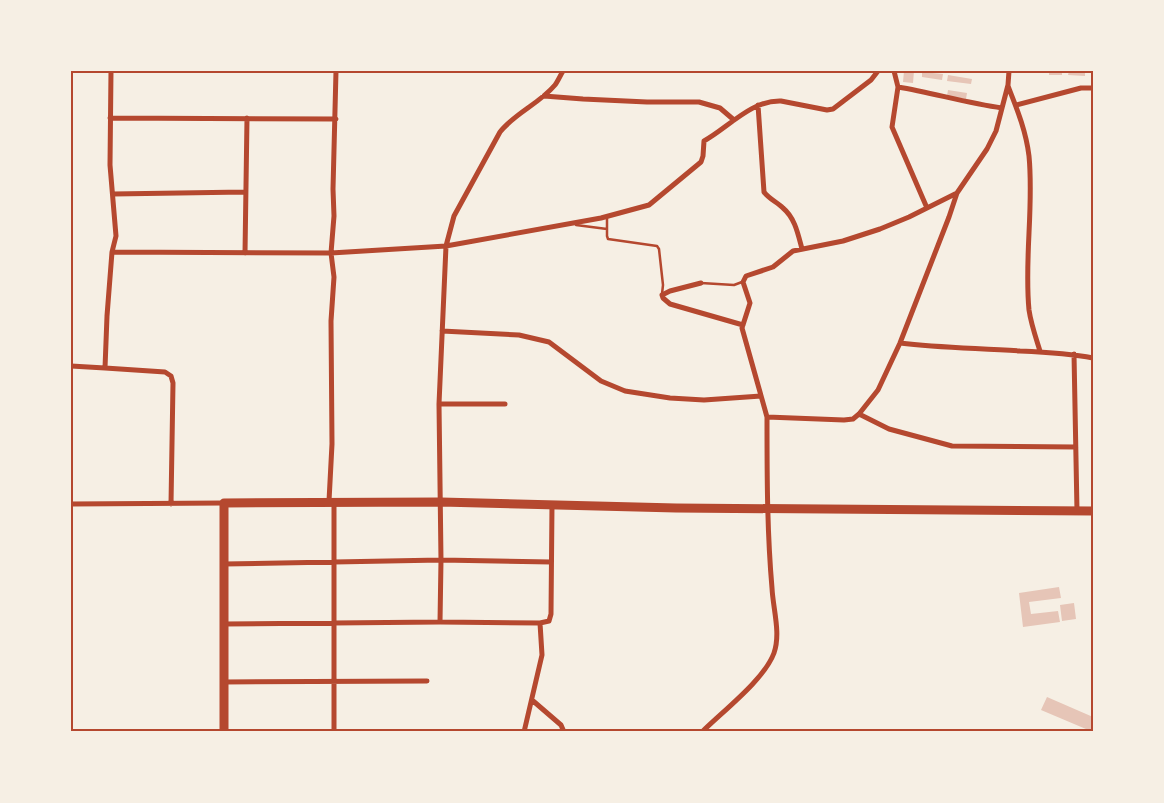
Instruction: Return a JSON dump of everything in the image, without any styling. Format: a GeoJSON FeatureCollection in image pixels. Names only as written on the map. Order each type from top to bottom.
{"type":"FeatureCollection","features":[{"type":"Feature","properties":{"kind":"main road"},"geometry":{"type":"LineString","coordinates":[[224,732],[224,503],[441,502],[676,508],[1093,511]]}},
{"type":"Feature","properties":{"kind":"street"},"geometry":{"type":"LineString","coordinates":[[105,368],[112,252],[116,236],[112,194],[111,71]]}},
{"type":"Feature","properties":{"kind":"street"},"geometry":{"type":"LineString","coordinates":[[334,732],[335,562],[332,502],[331,321],[334,277],[331,253],[336,71]]}},
{"type":"Feature","properties":{"kind":"street"},"geometry":{"type":"LineString","coordinates":[[440,622],[440,404],[446,246],[454,216],[500,132],[508,122],[544,96],[556,84],[563,71]]}},
{"type":"Feature","properties":{"kind":"street"},"geometry":{"type":"LineString","coordinates":[[112,252],[331,253],[446,246],[607,216],[649,205],[660,198],[701,162],[704,141],[758,105],[775,101],[827,110],[833,109],[871,80],[878,71]]}},
{"type":"Feature","properties":{"kind":"street"},"geometry":{"type":"LineString","coordinates":[[894,71],[898,87],[892,127],[927,208]]}},
{"type":"Feature","properties":{"kind":"street"},"geometry":{"type":"LineString","coordinates":[[766,417],[844,420],[853,418],[859,414],[878,390],[900,343],[957,193],[987,149],[996,131],[1008,85],[1009,71]]}},
{"type":"Feature","properties":{"kind":"street"},"geometry":{"type":"LineString","coordinates":[[1008,85],[1022,123],[1029,156],[1028,294],[1030,312],[1040,351]]}},
{"type":"Feature","properties":{"kind":"street"},"geometry":{"type":"LineString","coordinates":[[898,87],[1002,108]]}},
{"type":"Feature","properties":{"kind":"street"},"geometry":{"type":"LineString","coordinates":[[1016,106],[1081,88],[1093,88]]}},
{"type":"Feature","properties":{"kind":"street"},"geometry":{"type":"LineString","coordinates":[[544,96],[628,101],[699,102],[720,108],[734,120]]}},
{"type":"Feature","properties":{"kind":"street"},"geometry":{"type":"LineString","coordinates":[[758,105],[764,192],[767,197],[783,208],[791,217],[802,249]]}},
{"type":"Feature","properties":{"kind":"street"},"geometry":{"type":"LineString","coordinates":[[110,118],[336,119]]}},
{"type":"Feature","properties":{"kind":"street"},"geometry":{"type":"LineString","coordinates":[[245,253],[247,118]]}},
{"type":"Feature","properties":{"kind":"street"},"geometry":{"type":"LineString","coordinates":[[112,194],[245,192]]}},
{"type":"Feature","properties":{"kind":"street"},"geometry":{"type":"LineString","coordinates":[[702,732],[746,691],[774,653],[777,637],[772,590],[766,417],[743,325],[750,303],[742,282],[746,276],[773,267],[788,254],[802,249],[843,241],[880,229],[957,193]]}},
{"type":"Feature","properties":{"kind":"street"},"geometry":{"type":"LineString","coordinates":[[701,283],[670,291],[662,295],[663,298],[670,304],[743,325]]}},
{"type":"Feature","properties":{"kind":"street"},"geometry":{"type":"LineString","coordinates":[[442,332],[519,335],[549,342],[601,381],[625,391],[670,398],[704,400],[761,396]]}},
{"type":"Feature","properties":{"kind":"street"},"geometry":{"type":"LineString","coordinates":[[900,343],[951,348],[1040,351],[1093,358]]}},
{"type":"Feature","properties":{"kind":"street"},"geometry":{"type":"LineString","coordinates":[[1074,354],[1077,511]]}},
{"type":"Feature","properties":{"kind":"street"},"geometry":{"type":"LineString","coordinates":[[71,366],[166,372],[172,376],[171,504]]}},
{"type":"Feature","properties":{"kind":"street"},"geometry":{"type":"LineString","coordinates":[[440,404],[505,404]]}},
{"type":"Feature","properties":{"kind":"street"},"geometry":{"type":"LineString","coordinates":[[859,414],[889,429],[952,446],[1076,447]]}},
{"type":"Feature","properties":{"kind":"street"},"geometry":{"type":"LineString","coordinates":[[71,504],[224,503]]}},
{"type":"Feature","properties":{"kind":"street"},"geometry":{"type":"LineString","coordinates":[[224,624],[540,623],[548,620],[552,614],[552,504]]}},
{"type":"Feature","properties":{"kind":"street"},"geometry":{"type":"LineString","coordinates":[[224,564],[441,560],[551,562]]}},
{"type":"Feature","properties":{"kind":"street"},"geometry":{"type":"LineString","coordinates":[[524,732],[542,655],[540,623]]}},
{"type":"Feature","properties":{"kind":"street"},"geometry":{"type":"LineString","coordinates":[[224,682],[426,681]]}},
{"type":"Feature","properties":{"kind":"street"},"geometry":{"type":"LineString","coordinates":[[532,700],[561,725],[564,732]]}},
{"type":"Feature","properties":{"kind":"lane"},"geometry":{"type":"LineString","coordinates":[[607,216],[608,239],[660,248],[662,295]]}},
{"type":"Feature","properties":{"kind":"lane"},"geometry":{"type":"LineString","coordinates":[[570,224],[607,229]]}},
{"type":"Feature","properties":{"kind":"lane"},"geometry":{"type":"LineString","coordinates":[[701,283],[734,285],[742,282]]}},
{"type":"Feature","properties":{"kind":"building"},"geometry":{"type":"Polygon","coordinates":[[[904,71],[914,71],[913,83],[903,82],[904,71]]]}},
{"type":"Feature","properties":{"kind":"building"},"geometry":{"type":"Polygon","coordinates":[[[1049,71],[1062,71],[1062,75],[1049,75],[1049,71]]]}},
{"type":"Feature","properties":{"kind":"building"},"geometry":{"type":"Polygon","coordinates":[[[1069,71],[1085,71],[1085,76],[1068,75],[1069,71]]]}},
{"type":"Feature","properties":{"kind":"building"},"geometry":{"type":"Polygon","coordinates":[[[922,72],[943,74],[942,80],[922,77],[922,72]]]}},
{"type":"Feature","properties":{"kind":"building"},"geometry":{"type":"Polygon","coordinates":[[[948,75],[972,79],[971,84],[947,81],[948,75]]]}},
{"type":"Feature","properties":{"kind":"building"},"geometry":{"type":"Polygon","coordinates":[[[948,90],[967,93],[966,99],[947,96],[948,90]]]}},
{"type":"Feature","properties":{"kind":"building"},"geometry":{"type":"Polygon","coordinates":[[[1059,587],[1061,598],[1029,602],[1031,614],[1058,611],[1060,622],[1023,627],[1019,593],[1059,587]]]}},
{"type":"Feature","properties":{"kind":"building"},"geometry":{"type":"Polygon","coordinates":[[[1074,603],[1076,619],[1062,621],[1060,605],[1074,603]]]}},
{"type":"Feature","properties":{"kind":"building"},"geometry":{"type":"Polygon","coordinates":[[[1047,697],[1093,717],[1093,732],[1041,710],[1047,697]]]}}]}
